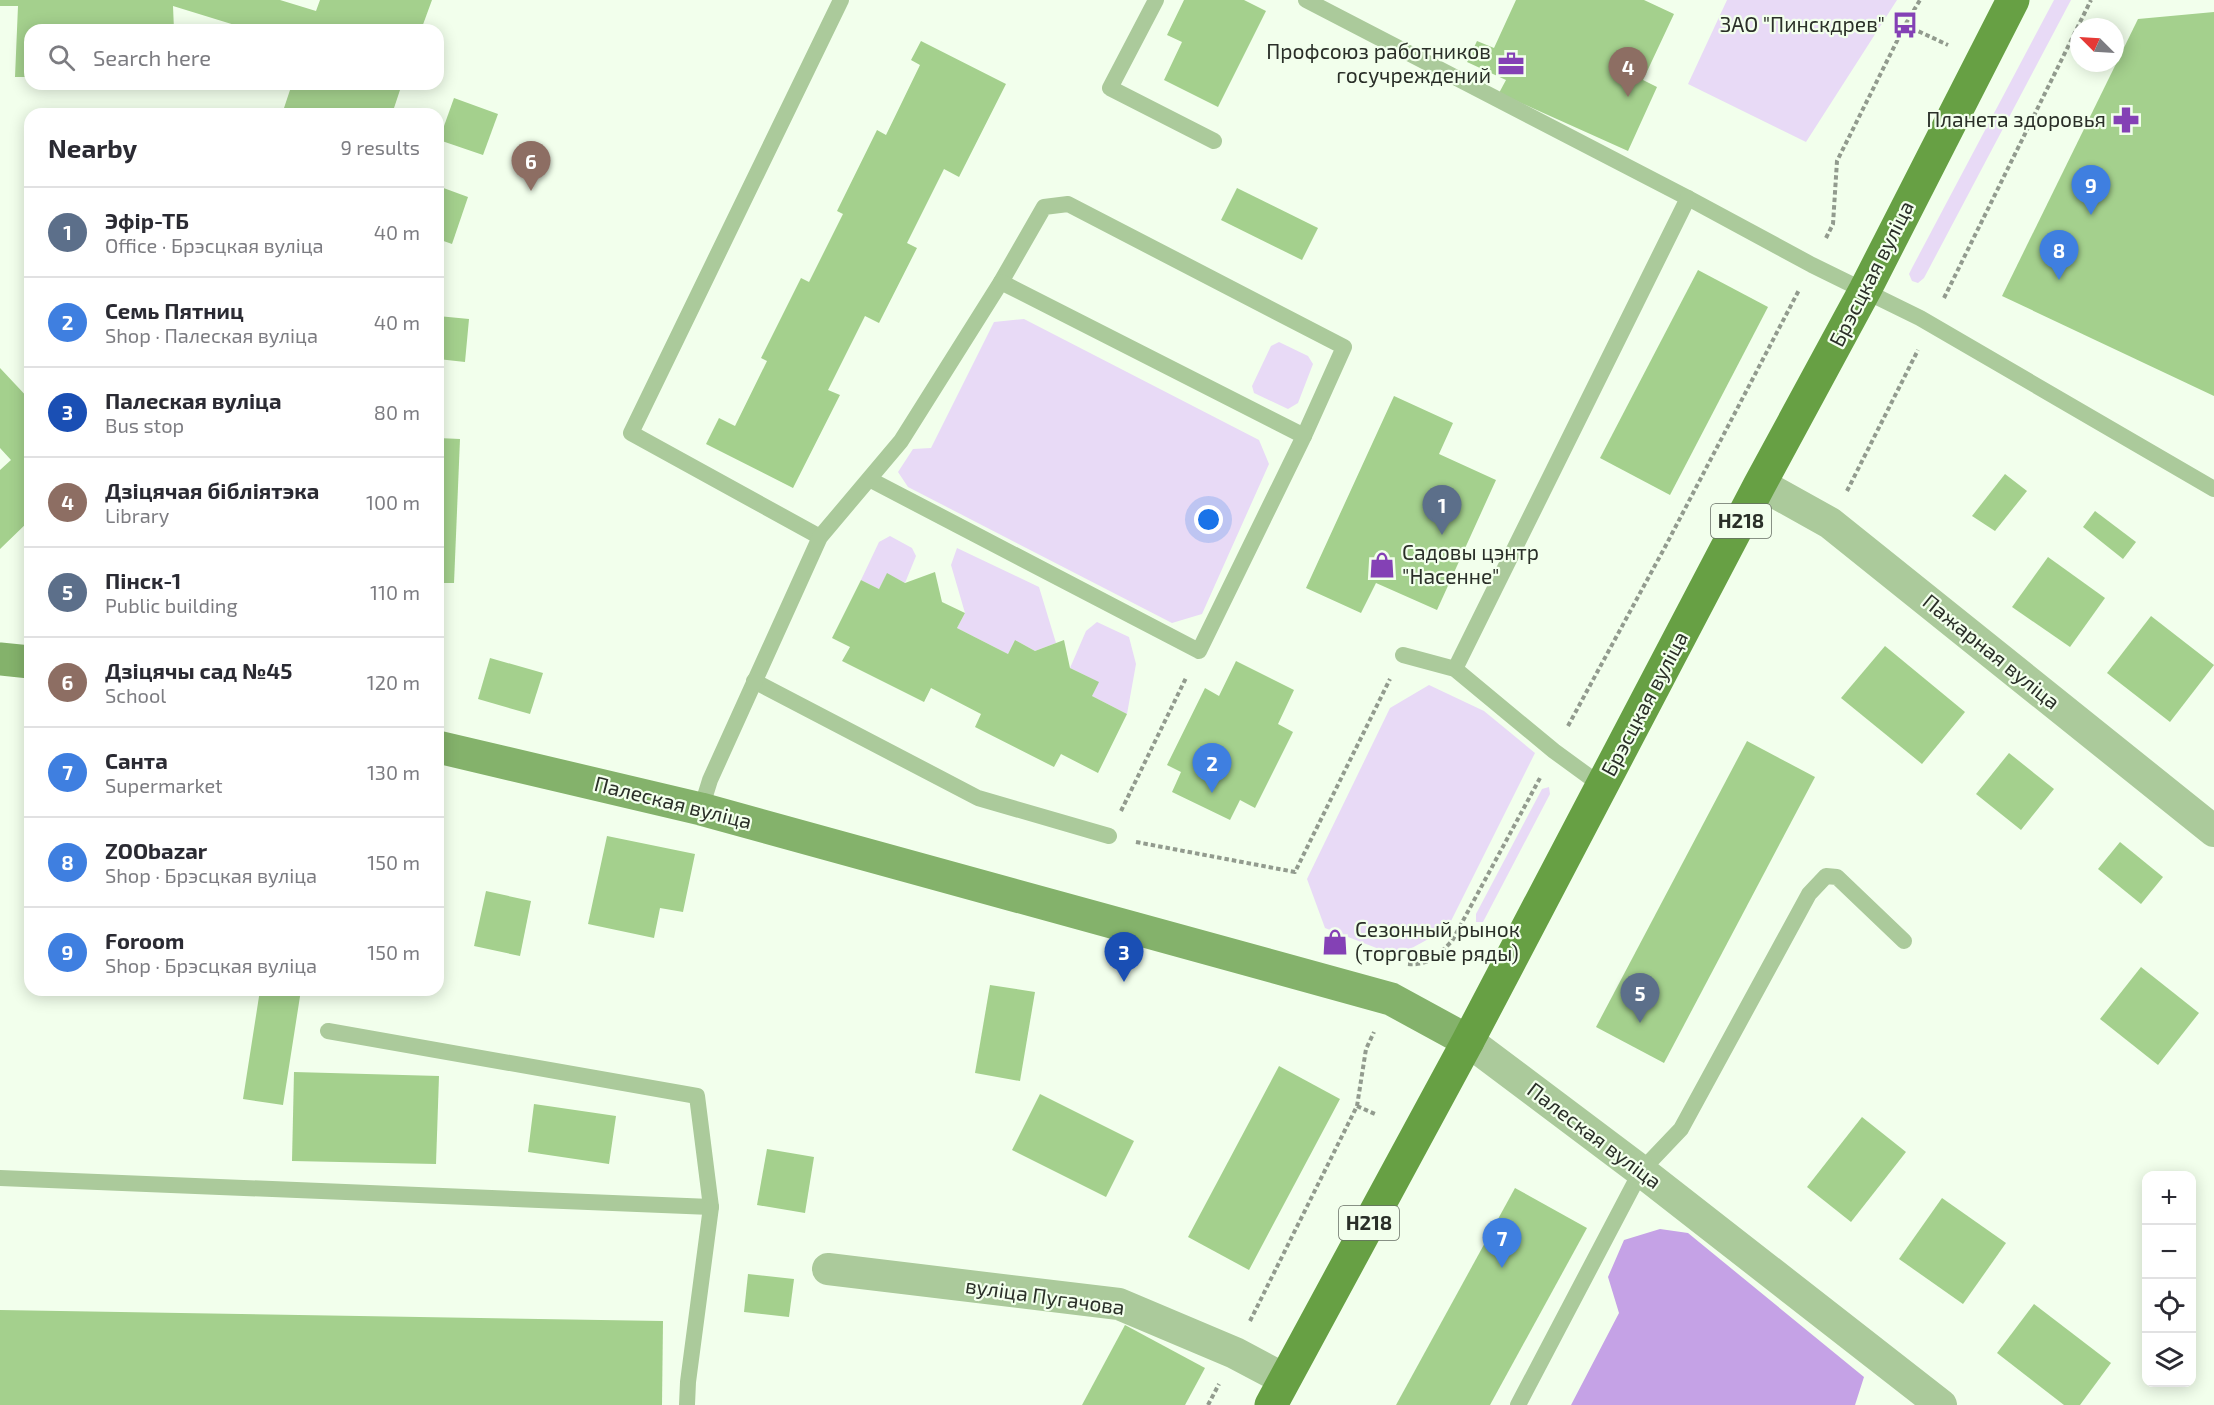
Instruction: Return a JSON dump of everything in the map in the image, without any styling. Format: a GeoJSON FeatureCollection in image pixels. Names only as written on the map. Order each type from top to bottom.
{"type":"FeatureCollection","features":[{"type":"Feature","properties":{"kind":"main road","name":"Брэсцкая вуліца"},"geometry":{"type":"LineString","coordinates":[[1278,1392],[1468,1041],[1760,484],[1865,290],[2013,0]]}},
{"type":"Feature","properties":{"kind":"street","name":"Пажарная вуліца"},"geometry":{"type":"LineString","coordinates":[[1760,484],[1830,523],[2214,831]]}},
{"type":"Feature","properties":{"kind":"street"},"geometry":{"type":"LineString","coordinates":[[0,659],[24,662]]}},
{"type":"Feature","properties":{"kind":"street","name":"Палеская вуліца"},"geometry":{"type":"LineString","coordinates":[[444,748],[701,809],[1391,999],[1468,1041],[1641,1171],[1941,1405]]}},
{"type":"Feature","properties":{"kind":"street","name":"вуліца Пугачова"},"geometry":{"type":"LineString","coordinates":[[828,1269],[1119,1304],[1235,1353],[1278,1392]]}},
{"type":"Feature","properties":{"kind":"lane"},"geometry":{"type":"LineString","coordinates":[[820,537],[631,433],[840,0]]}},
{"type":"Feature","properties":{"kind":"lane"},"geometry":{"type":"LineString","coordinates":[[1156,0],[1110,88],[1214,141]]}},
{"type":"Feature","properties":{"kind":"lane"},"geometry":{"type":"LineString","coordinates":[[1306,0],[1688,198],[1812,265],[1931,324],[2214,489]]}},
{"type":"Feature","properties":{"kind":"lane"},"geometry":{"type":"LineString","coordinates":[[1455,669],[1688,198]]}},
{"type":"Feature","properties":{"kind":"lane"},"geometry":{"type":"LineString","coordinates":[[701,809],[710,780],[820,537],[901,441],[1001,282],[1044,207],[1068,204],[1344,347],[1304,436],[1199,651],[869,479]]}},
{"type":"Feature","properties":{"kind":"lane"},"geometry":{"type":"LineString","coordinates":[[1001,282],[1304,436]]}},
{"type":"Feature","properties":{"kind":"lane"},"geometry":{"type":"LineString","coordinates":[[1402,655],[1455,669],[1554,751],[1602,786]]}},
{"type":"Feature","properties":{"kind":"lane"},"geometry":{"type":"LineString","coordinates":[[754,681],[978,798],[1109,837]]}},
{"type":"Feature","properties":{"kind":"lane"},"geometry":{"type":"LineString","coordinates":[[1518,1405],[1641,1171],[1681,1129],[1809,894],[1826,876],[1837,878],[1904,941]]}},
{"type":"Feature","properties":{"kind":"lane"},"geometry":{"type":"LineString","coordinates":[[328,1030],[697,1096],[711,1207],[687,1405]]}},
{"type":"Feature","properties":{"kind":"lane"},"geometry":{"type":"LineString","coordinates":[[0,1178],[711,1207]]}},
{"type":"Feature","properties":{"kind":"path"},"geometry":{"type":"LineString","coordinates":[[1407,964],[1421,965],[1433,959],[1452,941],[1665,547],[1833,224],[1837,161],[1905,25],[1920,0]]}},
{"type":"Feature","properties":{"kind":"path"},"geometry":{"type":"LineString","coordinates":[[1830,523],[2091,0]]}},
{"type":"Feature","properties":{"kind":"path"},"geometry":{"type":"LineString","coordinates":[[1905,25],[1981,61]]}},
{"type":"Feature","properties":{"kind":"path"},"geometry":{"type":"LineString","coordinates":[[1199,651],[1109,837],[1296,872],[1402,655]]}},
{"type":"Feature","properties":{"kind":"path"},"geometry":{"type":"LineString","coordinates":[[1208,1405],[1357,1106],[1366,1049],[1377,1028]]}},
{"type":"Feature","properties":{"kind":"path"},"geometry":{"type":"LineString","coordinates":[[1357,1106],[1375,1114]]}},
{"type":"Feature","properties":{"kind":"shaded area"},"geometry":{"type":"Polygon","coordinates":[[[1727,0],[1897,0],[1806,142],[1688,84],[1727,0]]]}},
{"type":"Feature","properties":{"kind":"shaded area"},"geometry":{"type":"Polygon","coordinates":[[[2054,0],[2071,0],[1924,278],[1918,283],[1912,281],[1909,274],[1912,268],[2054,0]]]}},
{"type":"Feature","properties":{"kind":"shaded area"},"geometry":{"type":"Polygon","coordinates":[[[1024,319],[1259,440],[1269,464],[1202,614],[1172,623],[908,487],[898,472],[913,449],[931,448],[994,322],[1024,319]]]}},
{"type":"Feature","properties":{"kind":"shaded area"},"geometry":{"type":"Polygon","coordinates":[[[1279,342],[1308,356],[1313,364],[1298,403],[1288,409],[1254,393],[1252,386],[1271,346],[1279,342]]]}},
{"type":"Feature","properties":{"kind":"shaded area"},"geometry":{"type":"Polygon","coordinates":[[[890,536],[912,548],[916,556],[905,583],[887,574],[879,589],[861,580],[879,542],[890,536]]]}},
{"type":"Feature","properties":{"kind":"shaded area"},"geometry":{"type":"Polygon","coordinates":[[[957,548],[1039,587],[1056,643],[1035,651],[1015,640],[1008,654],[957,628],[965,613],[951,565],[957,548]]]}},
{"type":"Feature","properties":{"kind":"shaded area"},"geometry":{"type":"Polygon","coordinates":[[[1097,622],[1129,637],[1136,664],[1127,714],[1092,696],[1098,682],[1070,668],[1086,631],[1097,622]]]}},
{"type":"Feature","properties":{"kind":"shaded area"},"geometry":{"type":"Polygon","coordinates":[[[1429,685],[1484,711],[1535,753],[1447,929],[1397,956],[1325,928],[1307,879],[1390,708],[1429,685]]]}},
{"type":"Feature","properties":{"kind":"shaded area"},"geometry":{"type":"Polygon","coordinates":[[[1549,787],[1550,794],[1483,922],[1476,922],[1476,914],[1542,789],[1549,787]]]}},
{"type":"Feature","properties":{"kind":"shaded area"},"geometry":{"type":"Polygon","coordinates":[[[1660,1229],[1688,1233],[1864,1377],[1855,1405],[1571,1405],[1619,1313],[1608,1277],[1624,1240],[1660,1229]]]}},
{"type":"Feature","properties":{"kind":"building"},"geometry":{"type":"Polygon","coordinates":[[[0,0],[280,0],[316,11],[320,0],[432,0],[423,24],[232,24],[173,6],[174,24],[24,24],[24,77],[15,77],[18,6],[0,6],[0,0]]]}},
{"type":"Feature","properties":{"kind":"building"},"geometry":{"type":"Polygon","coordinates":[[[1184,0],[1244,0],[1266,11],[1218,107],[1164,80],[1182,42],[1167,35],[1184,0]]]}},
{"type":"Feature","properties":{"kind":"building"},"geometry":{"type":"Polygon","coordinates":[[[1516,0],[1644,0],[1674,14],[1643,80],[1657,87],[1628,151],[1499,93],[1506,80],[1467,62],[1477,41],[1494,48],[1516,0]]]}},
{"type":"Feature","properties":{"kind":"building"},"geometry":{"type":"Polygon","coordinates":[[[2214,12],[2214,396],[2002,296],[2112,72],[2124,72],[2124,48],[2138,19],[2214,12]]]}},
{"type":"Feature","properties":{"kind":"building"},"geometry":{"type":"Polygon","coordinates":[[[921,41],[1006,84],[959,177],[944,169],[907,243],[917,248],[879,323],[865,316],[828,390],[840,395],[793,488],[706,444],[719,418],[735,426],[767,361],[761,358],[801,278],[809,282],[843,214],[837,211],[877,130],[886,135],[920,65],[911,60],[921,41]]]}},
{"type":"Feature","properties":{"kind":"building"},"geometry":{"type":"Polygon","coordinates":[[[290,90],[400,90],[394,108],[284,108],[290,90]]]}},
{"type":"Feature","properties":{"kind":"building"},"geometry":{"type":"Polygon","coordinates":[[[454,98],[498,114],[483,155],[444,142],[444,126],[454,98]]]}},
{"type":"Feature","properties":{"kind":"building"},"geometry":{"type":"Polygon","coordinates":[[[444,188],[468,197],[452,244],[444,241],[444,188]]]}},
{"type":"Feature","properties":{"kind":"building"},"geometry":{"type":"Polygon","coordinates":[[[1237,188],[1318,228],[1302,260],[1221,220],[1237,188]]]}},
{"type":"Feature","properties":{"kind":"building"},"geometry":{"type":"Polygon","coordinates":[[[1698,270],[1768,307],[1670,495],[1600,458],[1698,270]]]}},
{"type":"Feature","properties":{"kind":"building"},"geometry":{"type":"Polygon","coordinates":[[[444,317],[469,319],[465,362],[444,360],[444,317]]]}},
{"type":"Feature","properties":{"kind":"building"},"geometry":{"type":"Polygon","coordinates":[[[0,368],[24,394],[24,526],[0,549],[0,470],[11,460],[0,448],[0,368]]]}},
{"type":"Feature","properties":{"kind":"building"},"geometry":{"type":"Polygon","coordinates":[[[1394,396],[1453,423],[1439,454],[1496,480],[1437,610],[1376,583],[1361,613],[1306,588],[1394,396]]]}},
{"type":"Feature","properties":{"kind":"building"},"geometry":{"type":"Polygon","coordinates":[[[444,438],[460,439],[454,583],[444,583],[444,438]]]}},
{"type":"Feature","properties":{"kind":"building"},"geometry":{"type":"Polygon","coordinates":[[[2005,474],[2027,491],[1995,531],[1972,516],[2005,474]]]}},
{"type":"Feature","properties":{"kind":"building"},"geometry":{"type":"Polygon","coordinates":[[[2095,511],[2136,542],[2123,559],[2083,527],[2095,511]]]}},
{"type":"Feature","properties":{"kind":"building"},"geometry":{"type":"Polygon","coordinates":[[[2048,557],[2105,598],[2070,647],[2012,607],[2048,557]]]}},
{"type":"Feature","properties":{"kind":"building"},"geometry":{"type":"Polygon","coordinates":[[[935,572],[942,602],[965,613],[957,628],[1008,654],[1015,640],[1035,651],[1064,640],[1070,668],[1099,682],[1092,696],[1127,714],[1098,773],[1061,754],[1054,767],[975,727],[981,714],[931,688],[924,702],[842,661],[850,647],[832,638],[861,580],[879,589],[887,573],[905,583],[935,572]]]}},
{"type":"Feature","properties":{"kind":"building"},"geometry":{"type":"Polygon","coordinates":[[[2151,616],[2214,665],[2170,722],[2107,673],[2151,616]]]}},
{"type":"Feature","properties":{"kind":"building"},"geometry":{"type":"Polygon","coordinates":[[[1885,646],[1965,712],[1922,764],[1841,698],[1885,646]]]}},
{"type":"Feature","properties":{"kind":"building"},"geometry":{"type":"Polygon","coordinates":[[[490,658],[543,673],[530,714],[478,699],[490,658]]]}},
{"type":"Feature","properties":{"kind":"building"},"geometry":{"type":"Polygon","coordinates":[[[1236,661],[1294,690],[1278,724],[1293,732],[1255,808],[1240,800],[1230,820],[1172,792],[1181,772],[1167,765],[1205,688],[1219,696],[1236,661]]]}},
{"type":"Feature","properties":{"kind":"building"},"geometry":{"type":"Polygon","coordinates":[[[1747,741],[1815,777],[1664,1063],[1596,1027],[1747,741]]]}},
{"type":"Feature","properties":{"kind":"building"},"geometry":{"type":"Polygon","coordinates":[[[2009,753],[2054,789],[2021,830],[1976,794],[2009,753]]]}},
{"type":"Feature","properties":{"kind":"building"},"geometry":{"type":"Polygon","coordinates":[[[607,836],[695,854],[683,912],[660,908],[654,938],[588,924],[607,836]]]}},
{"type":"Feature","properties":{"kind":"building"},"geometry":{"type":"Polygon","coordinates":[[[2120,842],[2163,877],[2141,904],[2098,869],[2120,842]]]}},
{"type":"Feature","properties":{"kind":"building"},"geometry":{"type":"Polygon","coordinates":[[[486,891],[531,901],[520,956],[474,946],[486,891]]]}},
{"type":"Feature","properties":{"kind":"building"},"geometry":{"type":"Polygon","coordinates":[[[2141,967],[2199,1013],[2158,1065],[2100,1019],[2141,967]]]}},
{"type":"Feature","properties":{"kind":"building"},"geometry":{"type":"Polygon","coordinates":[[[990,985],[1035,992],[1020,1081],[975,1073],[990,985]]]}},
{"type":"Feature","properties":{"kind":"building"},"geometry":{"type":"Polygon","coordinates":[[[259,996],[300,996],[283,1105],[243,1099],[259,996]]]}},
{"type":"Feature","properties":{"kind":"building"},"geometry":{"type":"Polygon","coordinates":[[[1279,1066],[1340,1099],[1249,1270],[1188,1237],[1279,1066]]]}},
{"type":"Feature","properties":{"kind":"building"},"geometry":{"type":"Polygon","coordinates":[[[294,1072],[439,1076],[436,1164],[292,1161],[294,1072]]]}},
{"type":"Feature","properties":{"kind":"building"},"geometry":{"type":"Polygon","coordinates":[[[1040,1094],[1134,1141],[1106,1197],[1012,1150],[1040,1094]]]}},
{"type":"Feature","properties":{"kind":"building"},"geometry":{"type":"Polygon","coordinates":[[[534,1104],[616,1116],[609,1164],[528,1152],[534,1104]]]}},
{"type":"Feature","properties":{"kind":"building"},"geometry":{"type":"Polygon","coordinates":[[[1862,1117],[1906,1152],[1851,1222],[1807,1187],[1862,1117]]]}},
{"type":"Feature","properties":{"kind":"building"},"geometry":{"type":"Polygon","coordinates":[[[767,1149],[814,1157],[805,1213],[757,1205],[767,1149]]]}},
{"type":"Feature","properties":{"kind":"building"},"geometry":{"type":"Polygon","coordinates":[[[1515,1188],[1587,1228],[1490,1405],[1396,1405],[1515,1188]]]}},
{"type":"Feature","properties":{"kind":"building"},"geometry":{"type":"Polygon","coordinates":[[[1942,1198],[2006,1243],[1963,1304],[1899,1259],[1942,1198]]]}},
{"type":"Feature","properties":{"kind":"building"},"geometry":{"type":"Polygon","coordinates":[[[748,1274],[794,1279],[789,1317],[744,1312],[748,1274]]]}},
{"type":"Feature","properties":{"kind":"building"},"geometry":{"type":"Polygon","coordinates":[[[2034,1304],[2111,1363],[2080,1405],[2064,1405],[1997,1353],[2034,1304]]]}},
{"type":"Feature","properties":{"kind":"building"},"geometry":{"type":"Polygon","coordinates":[[[0,1310],[663,1321],[662,1405],[0,1405],[0,1310]]]}},
{"type":"Feature","properties":{"kind":"building"},"geometry":{"type":"Polygon","coordinates":[[[1125,1325],[1205,1368],[1185,1405],[1082,1405],[1125,1325]]]}},
{"type":"Feature","properties":{"kind":"place","name":"ЗАО \"Пинскдрев\""},"geometry":{"type":"Point","coordinates":[1905,25]}},
{"type":"Feature","properties":{"kind":"place","name":"Профсоюз работников госучреждений"},"geometry":{"type":"Point","coordinates":[1511,64]}},
{"type":"Feature","properties":{"kind":"place","name":"Дзіцячая бібліятэка"},"geometry":{"type":"Point","coordinates":[1628,97]}},
{"type":"Feature","properties":{"kind":"place","name":"Планета здоровья"},"geometry":{"type":"Point","coordinates":[2126,120]}},
{"type":"Feature","properties":{"kind":"place","name":"Дзіцячы сад №45"},"geometry":{"type":"Point","coordinates":[531,191]}},
{"type":"Feature","properties":{"kind":"place","name":"Foroom"},"geometry":{"type":"Point","coordinates":[2091,215]}},
{"type":"Feature","properties":{"kind":"place","name":"ZOObazar"},"geometry":{"type":"Point","coordinates":[2059,280]}},
{"type":"Feature","properties":{"kind":"place","name":"Эфір-ТБ"},"geometry":{"type":"Point","coordinates":[1442,535]}},
{"type":"Feature","properties":{"kind":"place","name":"Садовы цэнтр \"Насенне\""},"geometry":{"type":"Point","coordinates":[1382,565]}},
{"type":"Feature","properties":{"kind":"place","name":"Семь Пятниц"},"geometry":{"type":"Point","coordinates":[1212,793]}},
{"type":"Feature","properties":{"kind":"place","name":"Сезонный рынок (торговые ряды)"},"geometry":{"type":"Point","coordinates":[1335,942]}},
{"type":"Feature","properties":{"kind":"place","name":"Палеская вуліца"},"geometry":{"type":"Point","coordinates":[1124,982]}},
{"type":"Feature","properties":{"kind":"place","name":"Пінск-1"},"geometry":{"type":"Point","coordinates":[1640,1023]}},
{"type":"Feature","properties":{"kind":"place","name":"Санта"},"geometry":{"type":"Point","coordinates":[1502,1268]}}]}
